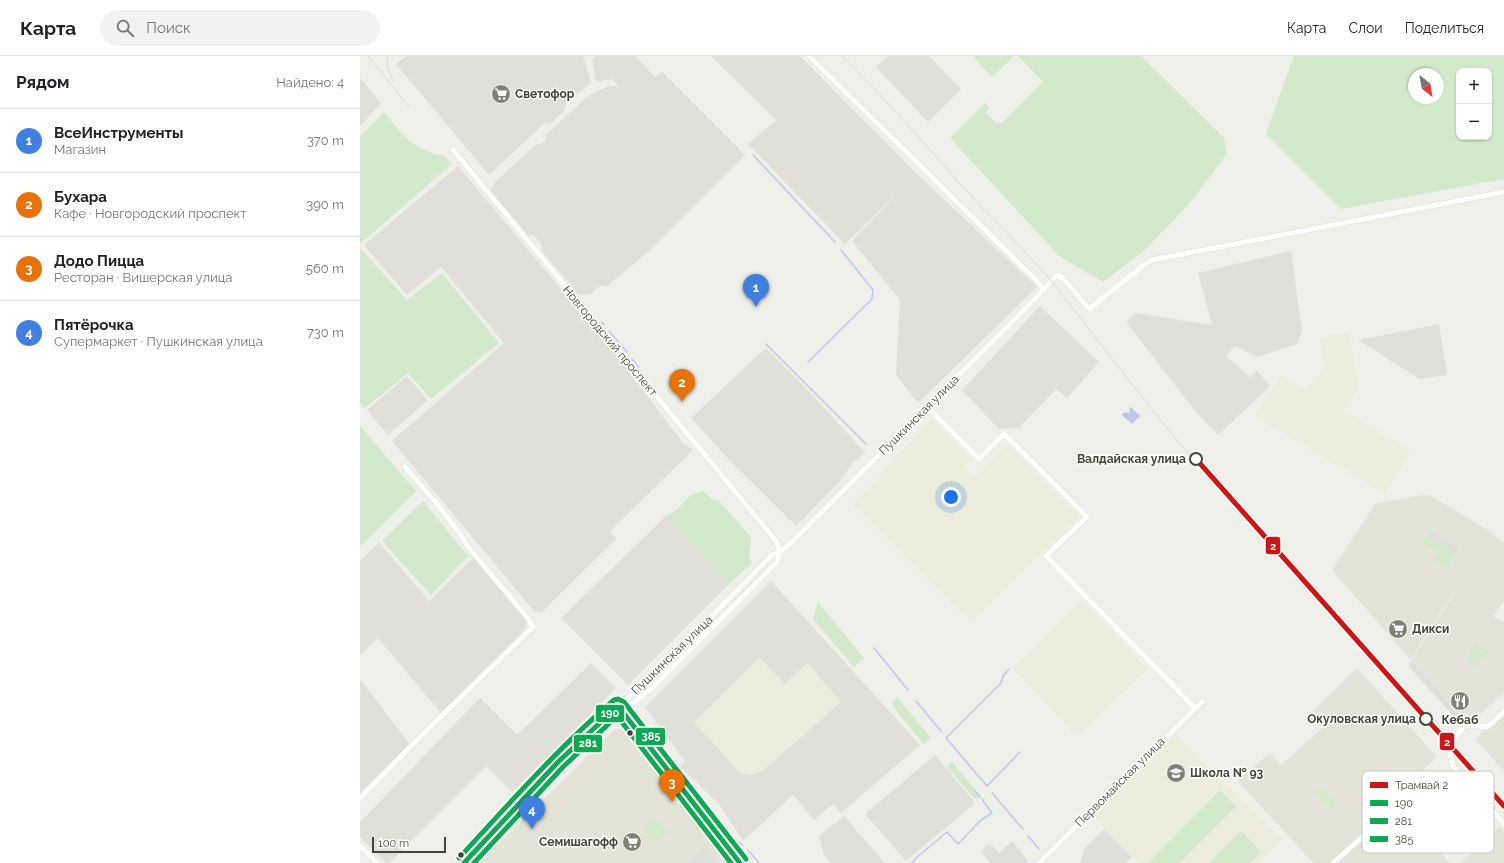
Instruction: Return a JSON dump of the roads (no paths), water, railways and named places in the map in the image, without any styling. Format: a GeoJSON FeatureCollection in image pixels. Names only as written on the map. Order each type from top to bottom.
{"type":"FeatureCollection","features":[{"type":"Feature","properties":{"kind":"street"},"geometry":{"type":"LineString","coordinates":[[809,56],[1036,280],[1044,290]]}},
{"type":"Feature","properties":{"kind":"street","name":"Новгородский проспект"},"geometry":{"type":"LineString","coordinates":[[453,150],[776,540],[780,552]]}},
{"type":"Feature","properties":{"kind":"street","name":"Пушкинская улица"},"geometry":{"type":"LineString","coordinates":[[464,863],[547,772],[583,736],[640,688],[772,555],[780,552],[790,544],[1044,290],[1057,275],[1064,278],[1089,309],[1152,260],[1504,192]]}},
{"type":"Feature","properties":{"kind":"street"},"geometry":{"type":"LineString","coordinates":[[927,407],[979,459],[1004,434],[1087,517],[1046,556],[1195,708]]}},
{"type":"Feature","properties":{"kind":"street"},"geometry":{"type":"LineString","coordinates":[[360,798],[533,627],[527,617],[469,548],[437,504],[405,467]]}},
{"type":"Feature","properties":{"kind":"street","name":"Пушкинская улица"},"geometry":{"type":"LineString","coordinates":[[471,863],[565,762],[587,741],[654,686],[777,562],[780,552]]}},
{"type":"Feature","properties":{"kind":"street","name":"Первомайская улица"},"geometry":{"type":"LineString","coordinates":[[1039,863],[1202,702]]}},
{"type":"Feature","properties":{"kind":"street"},"geometry":{"type":"LineString","coordinates":[[618,706],[740,863]]}},
{"type":"Feature","properties":{"kind":"street"},"geometry":{"type":"LineString","coordinates":[[1457,771],[1453,766],[1450,753],[1456,738],[1464,726],[1473,725],[1487,727],[1504,712]]}},
{"type":"Feature","properties":{"kind":"street"},"geometry":{"type":"LineString","coordinates":[[1494,813],[1504,824]]}},
{"type":"Feature","properties":{"kind":"street"},"geometry":{"type":"LineString","coordinates":[[1333,863],[1362,837]]}},
{"type":"Feature","properties":{"kind":"street"},"geometry":{"type":"LineString","coordinates":[[360,846],[377,863]]}},
{"type":"Feature","properties":{"kind":"street"},"geometry":{"type":"LineString","coordinates":[[728,863],[734,857]]}},
{"type":"Feature","properties":{"kind":"water"},"geometry":{"type":"Polygon","coordinates":[[[1131,407],[1140,416],[1132,424],[1122,415],[1125,412],[1130,412],[1129,409],[1131,407]]]}},
{"type":"Feature","properties":{"kind":"waterway"},"geometry":{"type":"LineString","coordinates":[[753,155],[835,242]]}},
{"type":"Feature","properties":{"kind":"waterway"},"geometry":{"type":"LineString","coordinates":[[808,362],[872,299],[873,290],[841,250]]}},
{"type":"Feature","properties":{"kind":"waterway"},"geometry":{"type":"LineString","coordinates":[[609,331],[627,352]]}},
{"type":"Feature","properties":{"kind":"waterway"},"geometry":{"type":"LineString","coordinates":[[766,344],[866,444]]}},
{"type":"Feature","properties":{"kind":"waterway"},"geometry":{"type":"LineString","coordinates":[[632,359],[639,367]]}},
{"type":"Feature","properties":{"kind":"waterway"},"geometry":{"type":"LineString","coordinates":[[874,648],[908,690]]}},
{"type":"Feature","properties":{"kind":"waterway"},"geometry":{"type":"LineString","coordinates":[[1009,669],[1003,676],[1001,683],[946,738],[987,786],[1020,752]]}},
{"type":"Feature","properties":{"kind":"waterway"},"geometry":{"type":"LineString","coordinates":[[916,701],[941,731]]}},
{"type":"Feature","properties":{"kind":"waterway"},"geometry":{"type":"LineString","coordinates":[[975,791],[980,797]]}},
{"type":"Feature","properties":{"kind":"waterway"},"geometry":{"type":"LineString","coordinates":[[992,793],[1023,829]]}},
{"type":"Feature","properties":{"kind":"waterway"},"geometry":{"type":"LineString","coordinates":[[912,863],[947,832],[958,844],[981,820],[992,813],[982,799]]}},
{"type":"Feature","properties":{"kind":"waterway"},"geometry":{"type":"LineString","coordinates":[[721,823],[733,838],[743,845]]}},
{"type":"Feature","properties":{"kind":"waterway"},"geometry":{"type":"LineString","coordinates":[[1028,836],[1039,849]]}},
{"type":"Feature","properties":{"kind":"waterway"},"geometry":{"type":"LineString","coordinates":[[748,850],[759,863]]}},
{"type":"Feature","properties":{"kind":"tram line"},"geometry":{"type":"LineString","coordinates":[[368,56],[409,107]]}},
{"type":"Feature","properties":{"kind":"tram line"},"geometry":{"type":"LineString","coordinates":[[388,56],[387,65],[393,81]]}},
{"type":"Feature","properties":{"kind":"tram line"},"geometry":{"type":"LineString","coordinates":[[842,56],[886,101],[972,197],[1049,278],[1179,443],[1227,497]]}},
{"type":"Feature","properties":{"kind":"tram line","name":"2"},"geometry":{"type":"LineString","coordinates":[[1196,459],[1473,771]]}},
{"type":"Feature","properties":{"kind":"tram line","name":"2"},"geometry":{"type":"LineString","coordinates":[[1494,795],[1504,806]]}},
{"type":"Feature","properties":{"kind":"place","name":"Светофор"},"geometry":{"type":"Point","coordinates":[501,94]}},
{"type":"Feature","properties":{"kind":"place","name":"ВсеИнструменты"},"geometry":{"type":"Point","coordinates":[756,307]}},
{"type":"Feature","properties":{"kind":"place","name":"Бухара"},"geometry":{"type":"Point","coordinates":[682,402]}},
{"type":"Feature","properties":{"kind":"place","name":"Валдайская улица"},"geometry":{"type":"Point","coordinates":[1196,459]}},
{"type":"Feature","properties":{"kind":"place","name":"Дикси"},"geometry":{"type":"Point","coordinates":[1398,629]}},
{"type":"Feature","properties":{"kind":"place","name":"Кебаб"},"geometry":{"type":"Point","coordinates":[1460,701]}},
{"type":"Feature","properties":{"kind":"place","name":"Окуловская улица"},"geometry":{"type":"Point","coordinates":[1426,719]}},
{"type":"Feature","properties":{"kind":"place","name":"Школа № 93"},"geometry":{"type":"Point","coordinates":[1176,773]}},
{"type":"Feature","properties":{"kind":"place","name":"Додо Пицца"},"geometry":{"type":"Point","coordinates":[672,802]}},
{"type":"Feature","properties":{"kind":"place","name":"Пятёрочка"},"geometry":{"type":"Point","coordinates":[532,829]}},
{"type":"Feature","properties":{"kind":"place","name":"Семишагофф"},"geometry":{"type":"Point","coordinates":[632,842]}}]}
